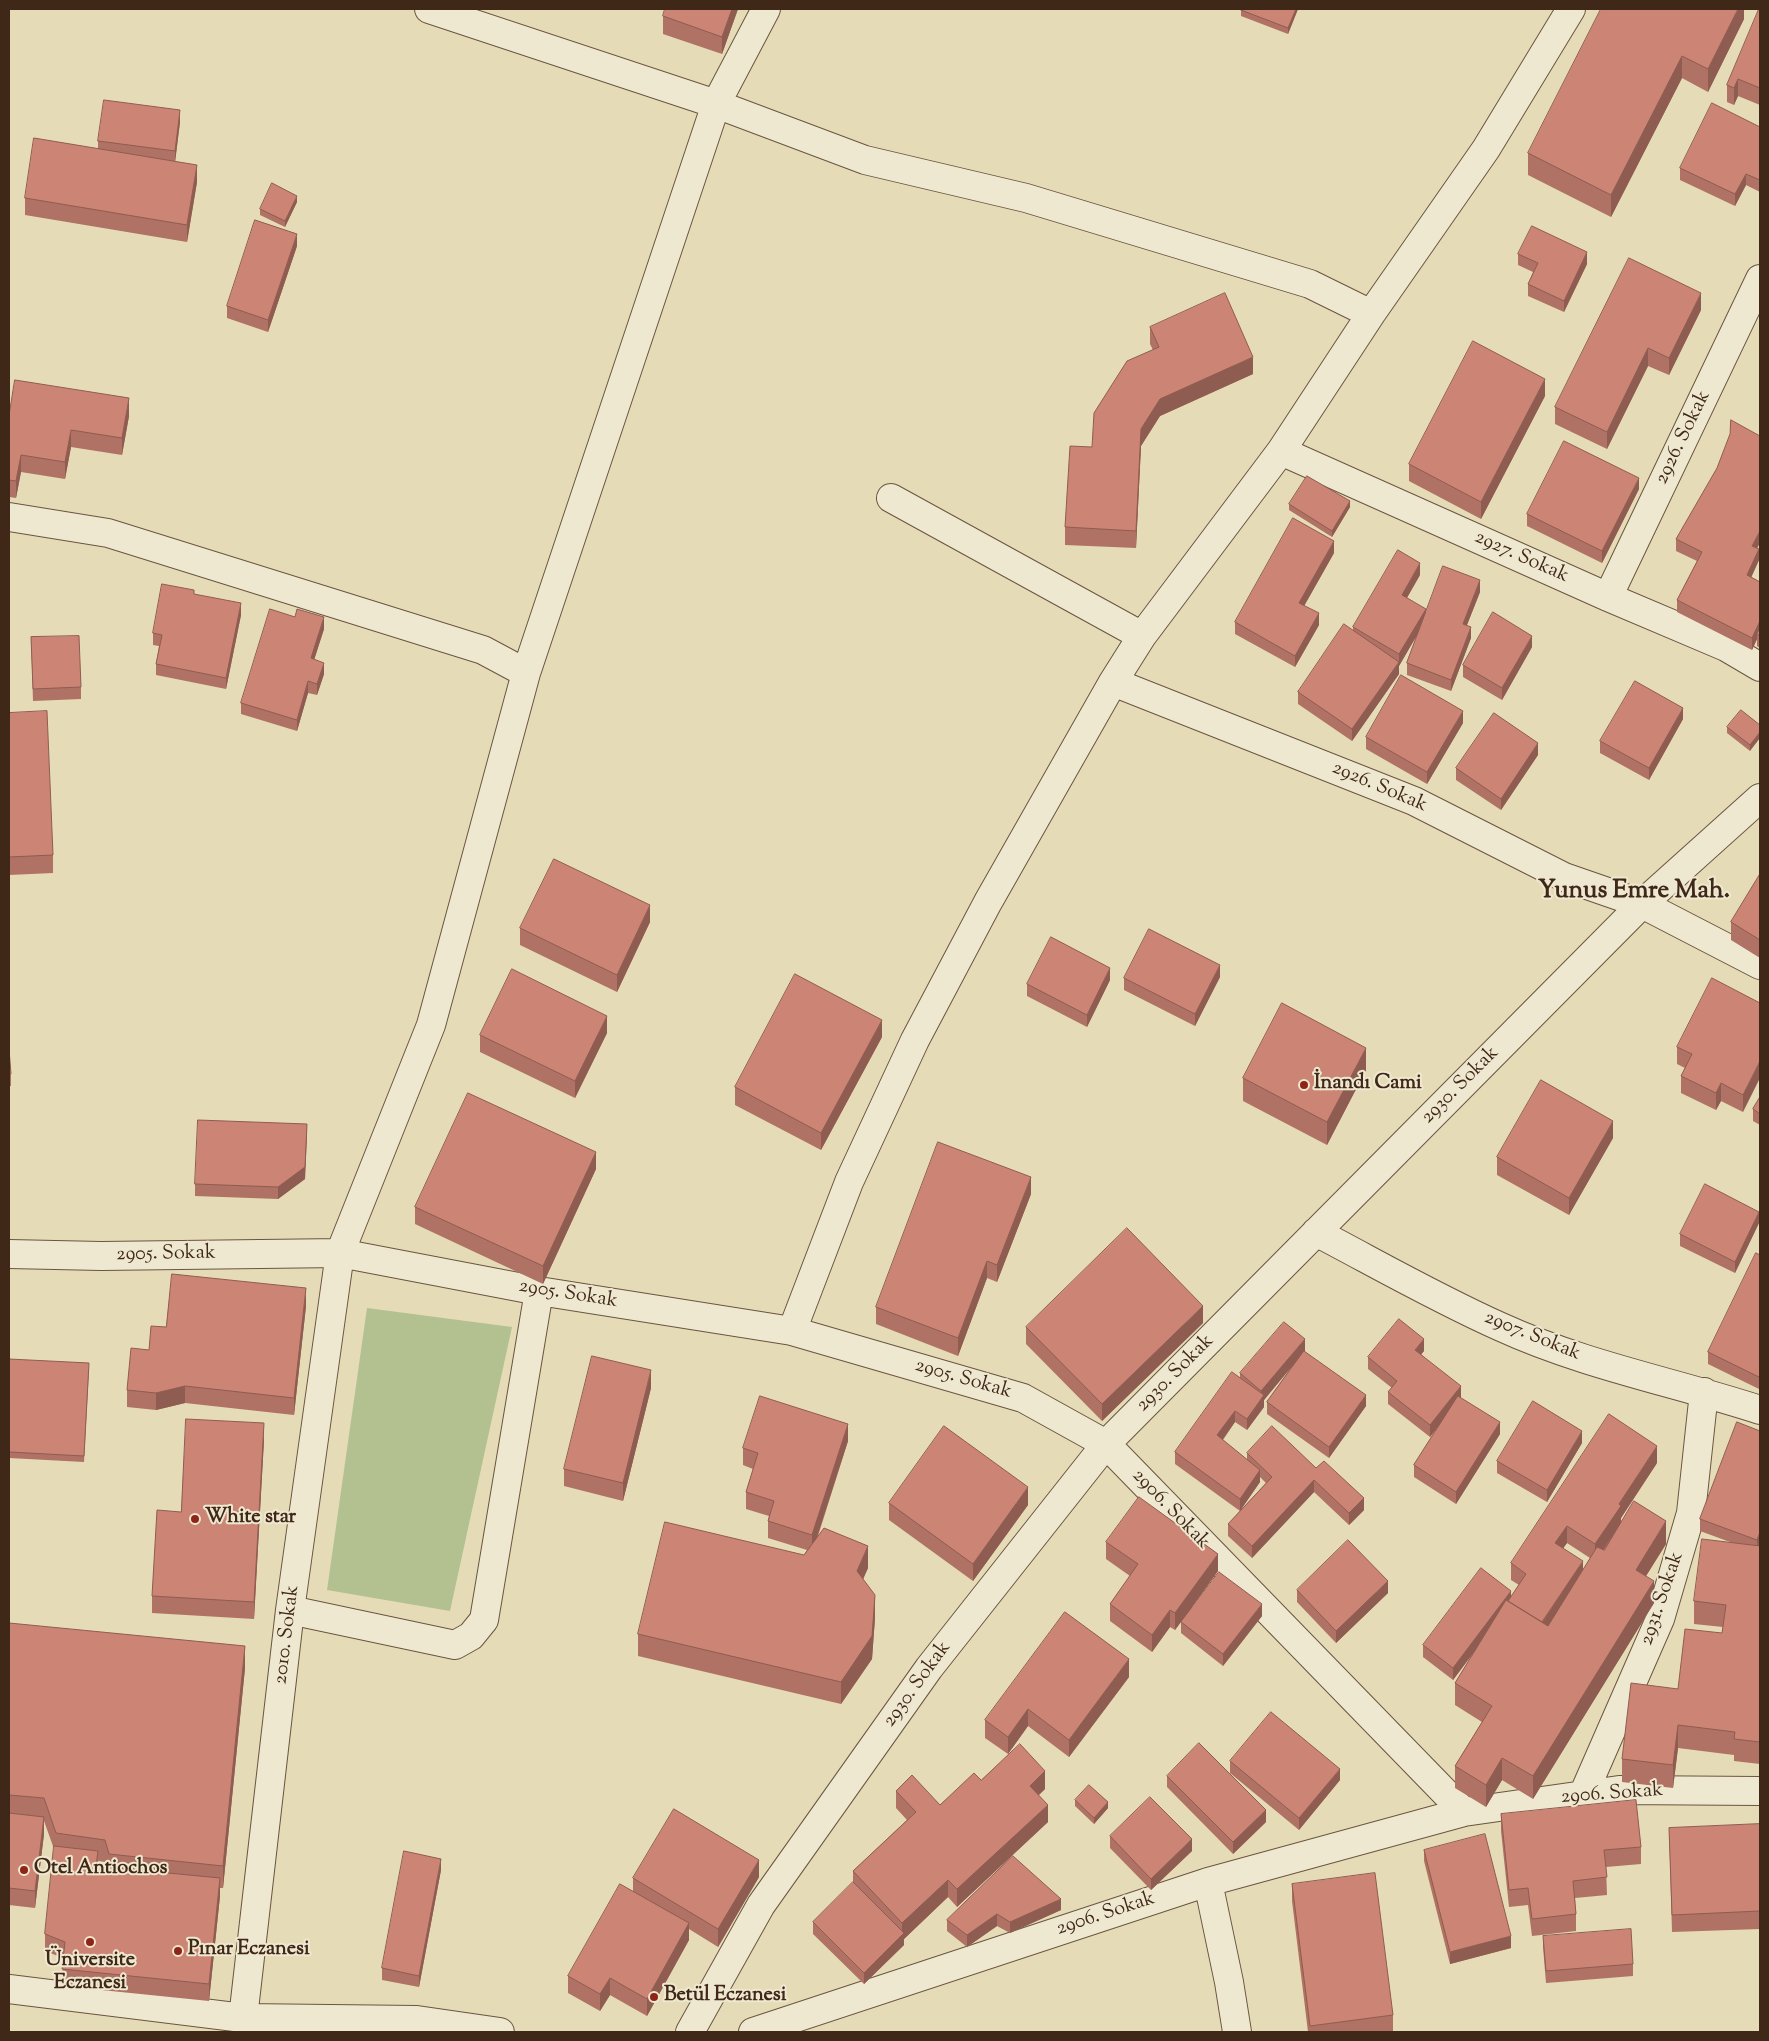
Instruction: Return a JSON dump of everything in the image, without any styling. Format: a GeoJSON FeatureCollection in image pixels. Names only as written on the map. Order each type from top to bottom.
{"type":"FeatureCollection","features":[{"type":"Feature","properties":{"kind":"street"},"geometry":{"type":"LineString","coordinates":[[429,9],[716,104],[866,160],[1026,198],[1310,284],[1371,314]]}},
{"type":"Feature","properties":{"kind":"street","name":"2010. Sokak"},"geometry":{"type":"LineString","coordinates":[[243,2018],[290,1610],[340,1252],[431,1025],[526,673],[716,104],[766,9]]}},
{"type":"Feature","properties":{"kind":"street"},"geometry":{"type":"LineString","coordinates":[[792,1331],[849,1182],[915,1040],[988,902],[1113,682],[1142,636],[1282,451],[1371,314],[1486,149],[1571,9]]}},
{"type":"Feature","properties":{"kind":"street","name":"2926. Sokak"},"geometry":{"type":"LineString","coordinates":[[1608,598],[1760,279]]}},
{"type":"Feature","properties":{"kind":"street","name":"2927. Sokak"},"geometry":{"type":"LineString","coordinates":[[1282,451],[1608,598],[1726,647],[1760,667]]}},
{"type":"Feature","properties":{"kind":"street"},"geometry":{"type":"LineString","coordinates":[[891,498],[1142,636]]}},
{"type":"Feature","properties":{"kind":"street"},"geometry":{"type":"LineString","coordinates":[[9,517],[108,533],[484,650],[526,673]]}},
{"type":"Feature","properties":{"kind":"street","name":"2926. Sokak"},"geometry":{"type":"LineString","coordinates":[[1113,682],[1414,801],[1564,877],[1642,904],[1760,965]]}},
{"type":"Feature","properties":{"kind":"street","name":"2930. Sokak"},"geometry":{"type":"LineString","coordinates":[[690,2032],[761,1905],[929,1668],[1106,1444],[1642,904],[1760,798]]}},
{"type":"Feature","properties":{"kind":"street","name":"2907. Sokak"},"geometry":{"type":"LineString","coordinates":[[1316,1232],[1502,1328],[1600,1365],[1704,1392],[1760,1410]]}},
{"type":"Feature","properties":{"kind":"street","name":"2905. Sokak"},"geometry":{"type":"LineString","coordinates":[[9,1254],[100,1256],[340,1252],[540,1291],[792,1331],[1023,1398],[1106,1444]]}},
{"type":"Feature","properties":{"kind":"street"},"geometry":{"type":"LineString","coordinates":[[290,1610],[455,1645],[471,1636],[484,1620],[540,1291]]}},
{"type":"Feature","properties":{"kind":"street","name":"2931. Sokak"},"geometry":{"type":"LineString","coordinates":[[1583,1795],[1660,1619],[1691,1513],[1704,1392]]}},
{"type":"Feature","properties":{"kind":"street","name":"2906. Sokak"},"geometry":{"type":"LineString","coordinates":[[1106,1444],[1464,1812]]}},
{"type":"Feature","properties":{"kind":"street","name":"2906. Sokak"},"geometry":{"type":"LineString","coordinates":[[752,2032],[1208,1882],[1464,1812],[1620,1790],[1760,1791]]}},
{"type":"Feature","properties":{"kind":"street"},"geometry":{"type":"LineString","coordinates":[[1208,1882],[1229,1982],[1237,2032]]}},
{"type":"Feature","properties":{"kind":"street"},"geometry":{"type":"LineString","coordinates":[[9,1989],[243,2018],[500,2032]]}},
{"type":"Feature","properties":{"kind":"green space"},"geometry":{"type":"Polygon","coordinates":[[[367,1308],[512,1327],[450,1611],[327,1590],[367,1308]]]}},
{"type":"Feature","properties":{"kind":"building"},"geometry":{"type":"Polygon","coordinates":[[[665,9],[732,9],[722,37],[663,16],[665,9]]]}},
{"type":"Feature","properties":{"kind":"building"},"geometry":{"type":"Polygon","coordinates":[[[1242,9],[1296,9],[1288,28],[1242,9]]]}},
{"type":"Feature","properties":{"kind":"building"},"geometry":{"type":"Polygon","coordinates":[[[1601,9],[1738,9],[1708,69],[1682,56],[1611,195],[1528,153],[1601,9]]]}},
{"type":"Feature","properties":{"kind":"building"},"geometry":{"type":"Polygon","coordinates":[[[1759,9],[1760,88],[1738,79],[1734,88],[1727,85],[1759,9]]]}},
{"type":"Feature","properties":{"kind":"building"},"geometry":{"type":"Polygon","coordinates":[[[104,100],[180,110],[175,151],[98,141],[104,100]]]}},
{"type":"Feature","properties":{"kind":"building"},"geometry":{"type":"Polygon","coordinates":[[[1712,103],[1760,127],[1760,180],[1746,174],[1735,194],[1680,168],[1712,103]]]}},
{"type":"Feature","properties":{"kind":"building"},"geometry":{"type":"Polygon","coordinates":[[[34,138],[197,165],[187,225],[25,198],[34,138]]]}},
{"type":"Feature","properties":{"kind":"building"},"geometry":{"type":"Polygon","coordinates":[[[272,183],[297,196],[285,221],[260,209],[272,183]]]}},
{"type":"Feature","properties":{"kind":"building"},"geometry":{"type":"Polygon","coordinates":[[[255,220],[297,234],[268,320],[227,306],[255,220]]]}},
{"type":"Feature","properties":{"kind":"building"},"geometry":{"type":"Polygon","coordinates":[[[1532,226],[1587,252],[1564,301],[1528,284],[1538,263],[1518,254],[1532,226]]]}},
{"type":"Feature","properties":{"kind":"building"},"geometry":{"type":"Polygon","coordinates":[[[1629,258],[1701,293],[1669,358],[1648,348],[1607,432],[1555,407],[1629,258]]]}},
{"type":"Feature","properties":{"kind":"building"},"geometry":{"type":"Polygon","coordinates":[[[1225,293],[1253,357],[1160,399],[1141,429],[1136,531],[1065,527],[1070,446],[1092,447],[1094,413],[1127,361],[1159,347],[1150,327],[1225,293]]]}},
{"type":"Feature","properties":{"kind":"building"},"geometry":{"type":"Polygon","coordinates":[[[1473,341],[1545,379],[1481,502],[1409,464],[1473,341]]]}},
{"type":"Feature","properties":{"kind":"building"},"geometry":{"type":"Polygon","coordinates":[[[15,380],[129,398],[122,438],[71,430],[65,462],[21,455],[16,481],[9,480],[9,416],[15,380]]]}},
{"type":"Feature","properties":{"kind":"building"},"geometry":{"type":"Polygon","coordinates":[[[1731,420],[1760,436],[1760,531],[1752,546],[1759,549],[1747,575],[1760,582],[1760,621],[1752,638],[1677,600],[1702,552],[1676,539],[1717,468],[1730,434],[1731,420]]]}},
{"type":"Feature","properties":{"kind":"building"},"geometry":{"type":"Polygon","coordinates":[[[1564,441],[1639,478],[1602,551],[1527,514],[1564,441]]]}},
{"type":"Feature","properties":{"kind":"building"},"geometry":{"type":"Polygon","coordinates":[[[1307,476],[1350,501],[1332,531],[1289,504],[1307,476]]]}},
{"type":"Feature","properties":{"kind":"building"},"geometry":{"type":"Polygon","coordinates":[[[1293,518],[1334,541],[1299,603],[1319,613],[1295,656],[1235,622],[1293,518]]]}},
{"type":"Feature","properties":{"kind":"building"},"geometry":{"type":"Polygon","coordinates":[[[1398,550],[1420,563],[1402,595],[1426,609],[1399,654],[1353,627],[1398,550]]]}},
{"type":"Feature","properties":{"kind":"building"},"geometry":{"type":"Polygon","coordinates":[[[1443,566],[1480,580],[1463,624],[1471,627],[1451,680],[1407,663],[1443,566]]]}},
{"type":"Feature","properties":{"kind":"building"},"geometry":{"type":"Polygon","coordinates":[[[162,584],[194,590],[194,594],[241,603],[226,678],[156,664],[162,635],[153,633],[162,584]]]}},
{"type":"Feature","properties":{"kind":"building"},"geometry":{"type":"Polygon","coordinates":[[[270,609],[295,617],[297,609],[324,617],[311,658],[324,663],[317,684],[308,681],[297,720],[241,703],[270,609]]]}},
{"type":"Feature","properties":{"kind":"building"},"geometry":{"type":"Polygon","coordinates":[[[1493,612],[1532,636],[1502,688],[1463,665],[1493,612]]]}},
{"type":"Feature","properties":{"kind":"building"},"geometry":{"type":"Polygon","coordinates":[[[1344,624],[1399,662],[1352,729],[1298,692],[1344,624]]]}},
{"type":"Feature","properties":{"kind":"building"},"geometry":{"type":"Polygon","coordinates":[[[79,636],[81,687],[33,689],[31,637],[79,636]]]}},
{"type":"Feature","properties":{"kind":"building"},"geometry":{"type":"Polygon","coordinates":[[[1401,675],[1463,711],[1427,772],[1366,737],[1401,675]]]}},
{"type":"Feature","properties":{"kind":"building"},"geometry":{"type":"Polygon","coordinates":[[[1635,681],[1683,708],[1649,768],[1600,741],[1635,681]]]}},
{"type":"Feature","properties":{"kind":"building"},"geometry":{"type":"Polygon","coordinates":[[[1741,710],[1760,725],[1760,732],[1750,745],[1727,727],[1741,710]]]}},
{"type":"Feature","properties":{"kind":"building"},"geometry":{"type":"Polygon","coordinates":[[[47,711],[53,855],[9,857],[9,713],[47,711]]]}},
{"type":"Feature","properties":{"kind":"building"},"geometry":{"type":"Polygon","coordinates":[[[1494,713],[1538,743],[1501,799],[1456,768],[1494,713]]]}},
{"type":"Feature","properties":{"kind":"building"},"geometry":{"type":"Polygon","coordinates":[[[554,859],[650,905],[617,975],[520,928],[554,859]]]}},
{"type":"Feature","properties":{"kind":"building"},"geometry":{"type":"Polygon","coordinates":[[[1760,874],[1760,940],[1731,922],[1760,874]]]}},
{"type":"Feature","properties":{"kind":"building"},"geometry":{"type":"Polygon","coordinates":[[[1149,929],[1220,965],[1195,1014],[1124,978],[1149,929]]]}},
{"type":"Feature","properties":{"kind":"building"},"geometry":{"type":"Polygon","coordinates":[[[1051,937],[1110,968],[1087,1015],[1027,984],[1051,937]]]}},
{"type":"Feature","properties":{"kind":"building"},"geometry":{"type":"Polygon","coordinates":[[[512,969],[607,1016],[575,1081],[480,1035],[512,969]]]}},
{"type":"Feature","properties":{"kind":"building"},"geometry":{"type":"Polygon","coordinates":[[[795,974],[882,1020],[821,1133],[735,1087],[795,974]]]}},
{"type":"Feature","properties":{"kind":"building"},"geometry":{"type":"Polygon","coordinates":[[[1712,978],[1760,1003],[1760,1061],[1743,1095],[1721,1083],[1716,1093],[1681,1076],[1692,1054],[1677,1047],[1712,978]]]}},
{"type":"Feature","properties":{"kind":"building","name":"İnandı Cami"},"geometry":{"type":"Polygon","coordinates":[[[1282,1003],[1366,1048],[1327,1122],[1243,1078],[1282,1003]]]}},
{"type":"Feature","properties":{"kind":"building"},"geometry":{"type":"Polygon","coordinates":[[[9,1049],[11,1074],[9,1074],[9,1049]]]}},
{"type":"Feature","properties":{"kind":"building"},"geometry":{"type":"Polygon","coordinates":[[[1541,1080],[1613,1121],[1569,1198],[1497,1157],[1541,1080]]]}},
{"type":"Feature","properties":{"kind":"building"},"geometry":{"type":"Polygon","coordinates":[[[468,1093],[596,1152],[543,1266],[415,1207],[468,1093]]]}},
{"type":"Feature","properties":{"kind":"building"},"geometry":{"type":"Polygon","coordinates":[[[1760,1097],[1760,1114],[1753,1109],[1760,1097]]]}},
{"type":"Feature","properties":{"kind":"building"},"geometry":{"type":"Polygon","coordinates":[[[198,1120],[307,1124],[305,1167],[278,1187],[195,1184],[198,1120]]]}},
{"type":"Feature","properties":{"kind":"building"},"geometry":{"type":"Polygon","coordinates":[[[938,1142],[1031,1177],[997,1265],[987,1261],[958,1338],[876,1307],[938,1142]]]}},
{"type":"Feature","properties":{"kind":"building"},"geometry":{"type":"Polygon","coordinates":[[[1705,1184],[1759,1212],[1735,1262],[1680,1234],[1705,1184]]]}},
{"type":"Feature","properties":{"kind":"building"},"geometry":{"type":"Polygon","coordinates":[[[1127,1228],[1203,1306],[1102,1404],[1026,1327],[1127,1228]]]}},
{"type":"Feature","properties":{"kind":"building"},"geometry":{"type":"Polygon","coordinates":[[[1756,1253],[1760,1255],[1759,1377],[1708,1352],[1756,1253]]]}},
{"type":"Feature","properties":{"kind":"building"},"geometry":{"type":"Polygon","coordinates":[[[172,1274],[306,1288],[294,1398],[185,1386],[156,1393],[127,1390],[131,1348],[149,1350],[151,1326],[166,1327],[172,1274]]]}},
{"type":"Feature","properties":{"kind":"building"},"geometry":{"type":"Polygon","coordinates":[[[1399,1319],[1424,1339],[1415,1350],[1461,1386],[1430,1425],[1388,1392],[1397,1381],[1368,1357],[1399,1319]]]}},
{"type":"Feature","properties":{"kind":"building"},"geometry":{"type":"Polygon","coordinates":[[[1284,1322],[1305,1339],[1261,1391],[1240,1373],[1284,1322]]]}},
{"type":"Feature","properties":{"kind":"building"},"geometry":{"type":"Polygon","coordinates":[[[1304,1351],[1366,1395],[1329,1447],[1267,1402],[1304,1351]]]}},
{"type":"Feature","properties":{"kind":"building"},"geometry":{"type":"Polygon","coordinates":[[[592,1356],[651,1370],[623,1483],[564,1469],[592,1356]]]}},
{"type":"Feature","properties":{"kind":"building"},"geometry":{"type":"Polygon","coordinates":[[[9,1359],[89,1363],[84,1456],[9,1452],[9,1359]]]}},
{"type":"Feature","properties":{"kind":"building"},"geometry":{"type":"Polygon","coordinates":[[[1232,1372],[1264,1395],[1247,1419],[1235,1411],[1217,1435],[1260,1470],[1240,1499],[1175,1452],[1232,1372]]]}},
{"type":"Feature","properties":{"kind":"building"},"geometry":{"type":"Polygon","coordinates":[[[760,1396],[848,1424],[812,1535],[768,1521],[774,1501],[746,1492],[758,1453],[743,1448],[760,1396]]]}},
{"type":"Feature","properties":{"kind":"building"},"geometry":{"type":"Polygon","coordinates":[[[1458,1396],[1500,1422],[1456,1492],[1414,1465],[1458,1396]]]}},
{"type":"Feature","properties":{"kind":"building"},"geometry":{"type":"Polygon","coordinates":[[[1533,1401],[1582,1431],[1547,1490],[1497,1461],[1533,1401]]]}},
{"type":"Feature","properties":{"kind":"building"},"geometry":{"type":"Polygon","coordinates":[[[1609,1414],[1657,1446],[1619,1504],[1621,1506],[1595,1544],[1567,1526],[1555,1543],[1583,1561],[1542,1622],[1508,1601],[1526,1574],[1511,1563],[1609,1414]]]}},
{"type":"Feature","properties":{"kind":"building"},"geometry":{"type":"Polygon","coordinates":[[[186,1419],[264,1423],[254,1602],[152,1596],[157,1510],[181,1512],[186,1419]]]}},
{"type":"Feature","properties":{"kind":"building"},"geometry":{"type":"Polygon","coordinates":[[[1737,1422],[1760,1431],[1760,1532],[1757,1540],[1700,1519],[1737,1422]]]}},
{"type":"Feature","properties":{"kind":"building"},"geometry":{"type":"Polygon","coordinates":[[[944,1426],[1028,1487],[973,1564],[889,1503],[944,1426]]]}},
{"type":"Feature","properties":{"kind":"building"},"geometry":{"type":"Polygon","coordinates":[[[1272,1426],[1316,1468],[1324,1461],[1364,1498],[1349,1513],[1314,1480],[1252,1546],[1228,1524],[1272,1477],[1247,1453],[1272,1426]]]}},
{"type":"Feature","properties":{"kind":"building"},"geometry":{"type":"Polygon","coordinates":[[[1139,1497],[1218,1554],[1175,1613],[1170,1610],[1152,1635],[1110,1604],[1138,1564],[1106,1542],[1139,1497]]]}},
{"type":"Feature","properties":{"kind":"building"},"geometry":{"type":"Polygon","coordinates":[[[1634,1501],[1666,1521],[1636,1570],[1654,1581],[1533,1776],[1502,1758],[1486,1785],[1455,1766],[1492,1706],[1455,1683],[1506,1600],[1548,1626],[1597,1547],[1604,1550],[1634,1501]]]}},
{"type":"Feature","properties":{"kind":"building"},"geometry":{"type":"Polygon","coordinates":[[[665,1522],[804,1555],[824,1528],[868,1546],[857,1571],[875,1595],[872,1636],[841,1682],[638,1634],[665,1522]]]}},
{"type":"Feature","properties":{"kind":"building"},"geometry":{"type":"Polygon","coordinates":[[[1702,1539],[1760,1546],[1760,1742],[1734,1739],[1735,1732],[1678,1725],[1673,1765],[1622,1759],[1631,1683],[1678,1689],[1685,1629],[1722,1633],[1726,1605],[1694,1601],[1702,1539]]]}},
{"type":"Feature","properties":{"kind":"building"},"geometry":{"type":"Polygon","coordinates":[[[1348,1540],[1388,1581],[1336,1631],[1297,1590],[1348,1540]]]}},
{"type":"Feature","properties":{"kind":"building"},"geometry":{"type":"Polygon","coordinates":[[[1481,1568],[1511,1591],[1453,1668],[1423,1645],[1481,1568]]]}},
{"type":"Feature","properties":{"kind":"building"},"geometry":{"type":"Polygon","coordinates":[[[1219,1572],[1262,1604],[1223,1654],[1181,1622],[1219,1572]]]}},
{"type":"Feature","properties":{"kind":"building"},"geometry":{"type":"Polygon","coordinates":[[[1065,1612],[1129,1659],[1069,1740],[1028,1709],[1008,1737],[985,1720],[1065,1612]]]}},
{"type":"Feature","properties":{"kind":"building"},"geometry":{"type":"Polygon","coordinates":[[[9,1623],[245,1646],[223,1866],[109,1854],[105,1840],[56,1833],[44,1798],[9,1795],[9,1623]]]}},
{"type":"Feature","properties":{"kind":"building"},"geometry":{"type":"Polygon","coordinates":[[[1271,1712],[1340,1769],[1299,1818],[1230,1761],[1271,1712]]]}},
{"type":"Feature","properties":{"kind":"building"},"geometry":{"type":"Polygon","coordinates":[[[1199,1743],[1266,1810],[1233,1842],[1167,1776],[1199,1743]]]}},
{"type":"Feature","properties":{"kind":"building"},"geometry":{"type":"Polygon","coordinates":[[[1020,1744],[1045,1771],[1030,1786],[1048,1805],[957,1889],[948,1880],[902,1923],[853,1871],[916,1812],[896,1791],[912,1775],[940,1805],[974,1773],[981,1780],[1020,1744]]]}},
{"type":"Feature","properties":{"kind":"building"},"geometry":{"type":"Polygon","coordinates":[[[1089,1785],[1108,1802],[1094,1818],[1075,1800],[1089,1785]]]}},
{"type":"Feature","properties":{"kind":"building"},"geometry":{"type":"Polygon","coordinates":[[[1150,1797],[1192,1839],[1151,1879],[1110,1836],[1150,1797]]]}},
{"type":"Feature","properties":{"kind":"building"},"geometry":{"type":"Polygon","coordinates":[[[1636,1800],[1641,1847],[1604,1850],[1607,1877],[1573,1881],[1576,1914],[1532,1919],[1528,1888],[1509,1890],[1501,1814],[1636,1800]]]}},
{"type":"Feature","properties":{"kind":"building"},"geometry":{"type":"Polygon","coordinates":[[[674,1809],[759,1860],[718,1929],[633,1878],[674,1809]]]}},
{"type":"Feature","properties":{"kind":"building","name":"Otel Antiochos"},"geometry":{"type":"Polygon","coordinates":[[[9,1813],[44,1817],[35,1891],[9,1888],[9,1813]]]}},
{"type":"Feature","properties":{"kind":"building"},"geometry":{"type":"Polygon","coordinates":[[[1760,1824],[1760,1911],[1672,1915],[1669,1828],[1760,1824]]]}},
{"type":"Feature","properties":{"kind":"building"},"geometry":{"type":"Polygon","coordinates":[[[1485,1834],[1511,1936],[1450,1952],[1424,1850],[1485,1834]]]}},
{"type":"Feature","properties":{"kind":"building"},"geometry":{"type":"Polygon","coordinates":[[[54,1846],[98,1851],[96,1866],[220,1878],[209,1984],[62,1969],[65,1942],[45,1934],[54,1846]]]}},
{"type":"Feature","properties":{"kind":"building"},"geometry":{"type":"Polygon","coordinates":[[[404,1851],[441,1859],[419,1976],[382,1968],[404,1851]]]}},
{"type":"Feature","properties":{"kind":"building"},"geometry":{"type":"Polygon","coordinates":[[[1013,1856],[1061,1899],[1010,1922],[997,1914],[967,1935],[947,1920],[1013,1856]]]}},
{"type":"Feature","properties":{"kind":"building"},"geometry":{"type":"Polygon","coordinates":[[[1375,1873],[1393,2015],[1310,2026],[1292,1884],[1375,1873]]]}},
{"type":"Feature","properties":{"kind":"building"},"geometry":{"type":"Polygon","coordinates":[[[853,1882],[904,1933],[864,1973],[813,1922],[853,1882]]]}},
{"type":"Feature","properties":{"kind":"building"},"geometry":{"type":"Polygon","coordinates":[[[620,1884],[689,1923],[647,1999],[610,1978],[600,1994],[568,1976],[620,1884]]]}},
{"type":"Feature","properties":{"kind":"building"},"geometry":{"type":"Polygon","coordinates":[[[1631,1929],[1633,1964],[1546,1971],[1543,1936],[1631,1929]]]}},
{"type":"Feature","properties":{"kind":"place","name":"İnandı Cami"},"geometry":{"type":"Point","coordinates":[1304,1085]}},
{"type":"Feature","properties":{"kind":"place","name":"White star"},"geometry":{"type":"Point","coordinates":[195,1519]}},
{"type":"Feature","properties":{"kind":"place","name":"Otel Antiochos"},"geometry":{"type":"Point","coordinates":[24,1870]}},
{"type":"Feature","properties":{"kind":"place","name":"Üniversite Eczanesi"},"geometry":{"type":"Point","coordinates":[90,1942]}},
{"type":"Feature","properties":{"kind":"place","name":"Pınar Eczanesi"},"geometry":{"type":"Point","coordinates":[178,1951]}},
{"type":"Feature","properties":{"kind":"place","name":"Betül Eczanesi"},"geometry":{"type":"Point","coordinates":[654,1997]}},
{"type":"Feature","properties":{"kind":"district","name":"Yunus Emre Mah."},"geometry":{"type":"Point","coordinates":[1634,893]}}]}
